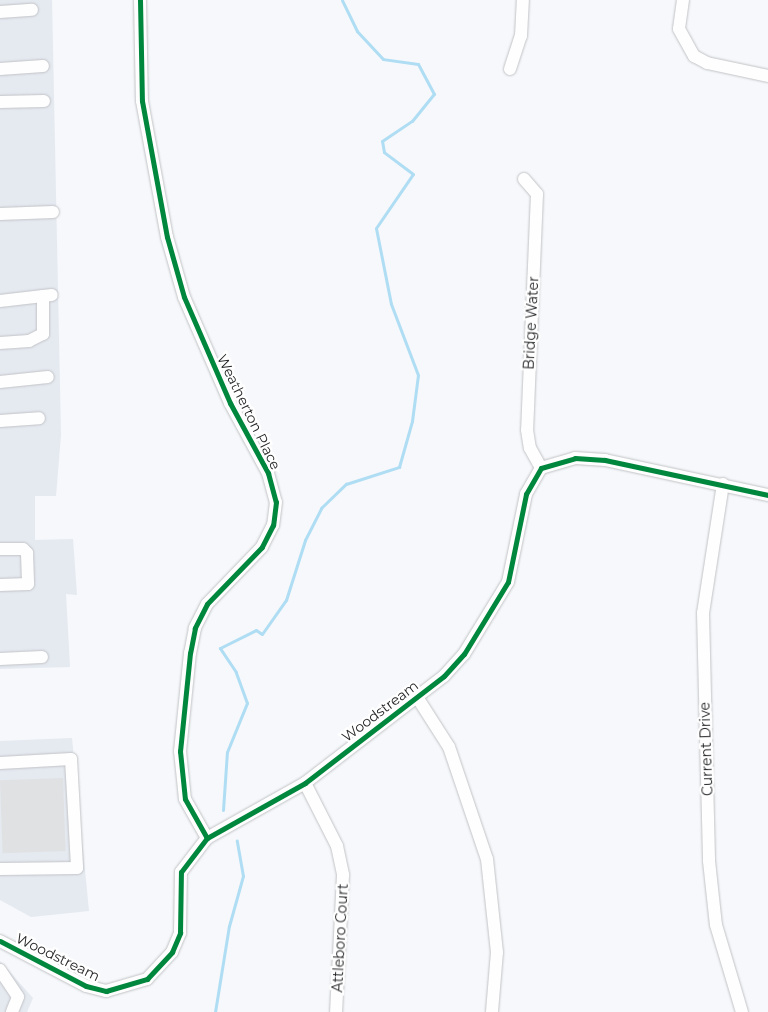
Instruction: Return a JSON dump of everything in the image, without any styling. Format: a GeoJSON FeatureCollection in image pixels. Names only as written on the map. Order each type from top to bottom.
{"type":"FeatureCollection","features":[{"type":"Feature","properties":{"kind":"street","name":"Weatherton Place"},"geometry":{"type":"LineString","coordinates":[[140,0],[142,101],[167,237],[184,297],[211,361],[268,473],[276,502],[273,525],[262,547],[207,604],[195,628],[190,653],[180,751],[185,799],[207,838]]}},
{"type":"Feature","properties":{"kind":"street"},"geometry":{"type":"LineString","coordinates":[[510,69],[521,36],[523,0]]}},
{"type":"Feature","properties":{"kind":"street"},"geometry":{"type":"LineString","coordinates":[[683,0],[679,29],[694,56],[707,63],[768,76]]}},
{"type":"Feature","properties":{"kind":"street"},"geometry":{"type":"LineString","coordinates":[[0,12],[32,10]]}},
{"type":"Feature","properties":{"kind":"street"},"geometry":{"type":"LineString","coordinates":[[0,69],[43,66]]}},
{"type":"Feature","properties":{"kind":"street"},"geometry":{"type":"LineString","coordinates":[[0,102],[44,101]]}},
{"type":"Feature","properties":{"kind":"street","name":"Bridge Water"},"geometry":{"type":"LineString","coordinates":[[524,179],[537,194],[527,430],[530,448],[541,468]]}},
{"type":"Feature","properties":{"kind":"street"},"geometry":{"type":"LineString","coordinates":[[0,214],[53,212]]}},
{"type":"Feature","properties":{"kind":"street"},"geometry":{"type":"LineString","coordinates":[[0,301],[47,296],[43,334],[29,341],[0,343]]}},
{"type":"Feature","properties":{"kind":"street"},"geometry":{"type":"LineString","coordinates":[[0,382],[48,377]]}},
{"type":"Feature","properties":{"kind":"street"},"geometry":{"type":"LineString","coordinates":[[0,421],[39,418]]}},
{"type":"Feature","properties":{"kind":"street"},"geometry":{"type":"LineString","coordinates":[[541,468],[574,458],[605,460],[768,495]]}},
{"type":"Feature","properties":{"kind":"street","name":"Woodstream"},"geometry":{"type":"LineString","coordinates":[[0,941],[86,986],[106,991],[147,979],[172,952],[180,933],[181,872],[207,838],[305,783],[417,697],[464,654],[497,605],[516,552],[526,494],[541,468]]}},
{"type":"Feature","properties":{"kind":"street","name":"Current Drive"},"geometry":{"type":"LineString","coordinates":[[723,484],[703,613],[709,851],[716,925],[742,1012]]}},
{"type":"Feature","properties":{"kind":"street"},"geometry":{"type":"LineString","coordinates":[[0,549],[23,549],[26,553],[28,584],[0,585]]}},
{"type":"Feature","properties":{"kind":"street"},"geometry":{"type":"LineString","coordinates":[[0,658],[42,657]]}},
{"type":"Feature","properties":{"kind":"street"},"geometry":{"type":"LineString","coordinates":[[417,697],[449,747],[487,859],[497,952],[492,1012]]}},
{"type":"Feature","properties":{"kind":"street"},"geometry":{"type":"LineString","coordinates":[[0,763],[71,758],[77,868],[0,869]]}},
{"type":"Feature","properties":{"kind":"street","name":"Attleboro Court"},"geometry":{"type":"LineString","coordinates":[[305,783],[337,846],[342,875],[336,1012]]}},
{"type":"Feature","properties":{"kind":"street"},"geometry":{"type":"LineString","coordinates":[[0,970],[18,997],[12,1012]]}},
{"type":"Feature","properties":{"kind":"shaded area"},"geometry":{"type":"Polygon","coordinates":[[[0,0],[52,0],[61,435],[56,496],[35,496],[35,540],[73,539],[77,595],[66,594],[70,667],[0,669],[0,0]]]}},
{"type":"Feature","properties":{"kind":"shaded area"},"geometry":{"type":"Polygon","coordinates":[[[72,738],[89,911],[31,917],[0,900],[0,741],[72,738]]]}},
{"type":"Feature","properties":{"kind":"shaded area"},"geometry":{"type":"Polygon","coordinates":[[[0,961],[33,998],[27,1012],[0,1012],[0,961]]]}},
{"type":"Feature","properties":{"kind":"building"},"geometry":{"type":"Polygon","coordinates":[[[63,778],[66,851],[3,853],[0,780],[63,778]]]}},
{"type":"Feature","properties":{"kind":"waterway"},"geometry":{"type":"LineString","coordinates":[[223,810],[227,752],[247,703],[236,672],[220,648],[256,630],[262,634],[286,600],[305,540],[321,508],[346,484],[399,467],[412,421],[418,375],[391,304],[376,228],[413,174],[384,152],[382,141],[412,121],[434,94],[418,64],[383,59],[357,31],[342,0]]}},
{"type":"Feature","properties":{"kind":"waterway"},"geometry":{"type":"LineString","coordinates":[[215,1012],[229,926],[243,876],[237,841]]}},
{"type":"Feature","properties":{"kind":"cycle path"},"geometry":{"type":"LineString","coordinates":[[140,0],[142,101],[167,237],[184,297],[230,403],[268,473],[276,502],[273,525],[262,547],[207,604],[195,628],[190,653],[180,751],[185,799],[207,838]]}},
{"type":"Feature","properties":{"kind":"cycle path"},"geometry":{"type":"LineString","coordinates":[[0,941],[86,986],[106,991],[147,979],[172,952],[180,933],[181,872],[207,838],[305,783],[444,676],[464,654],[508,582],[526,494],[541,468],[575,458],[605,460],[768,495]]}}]}
